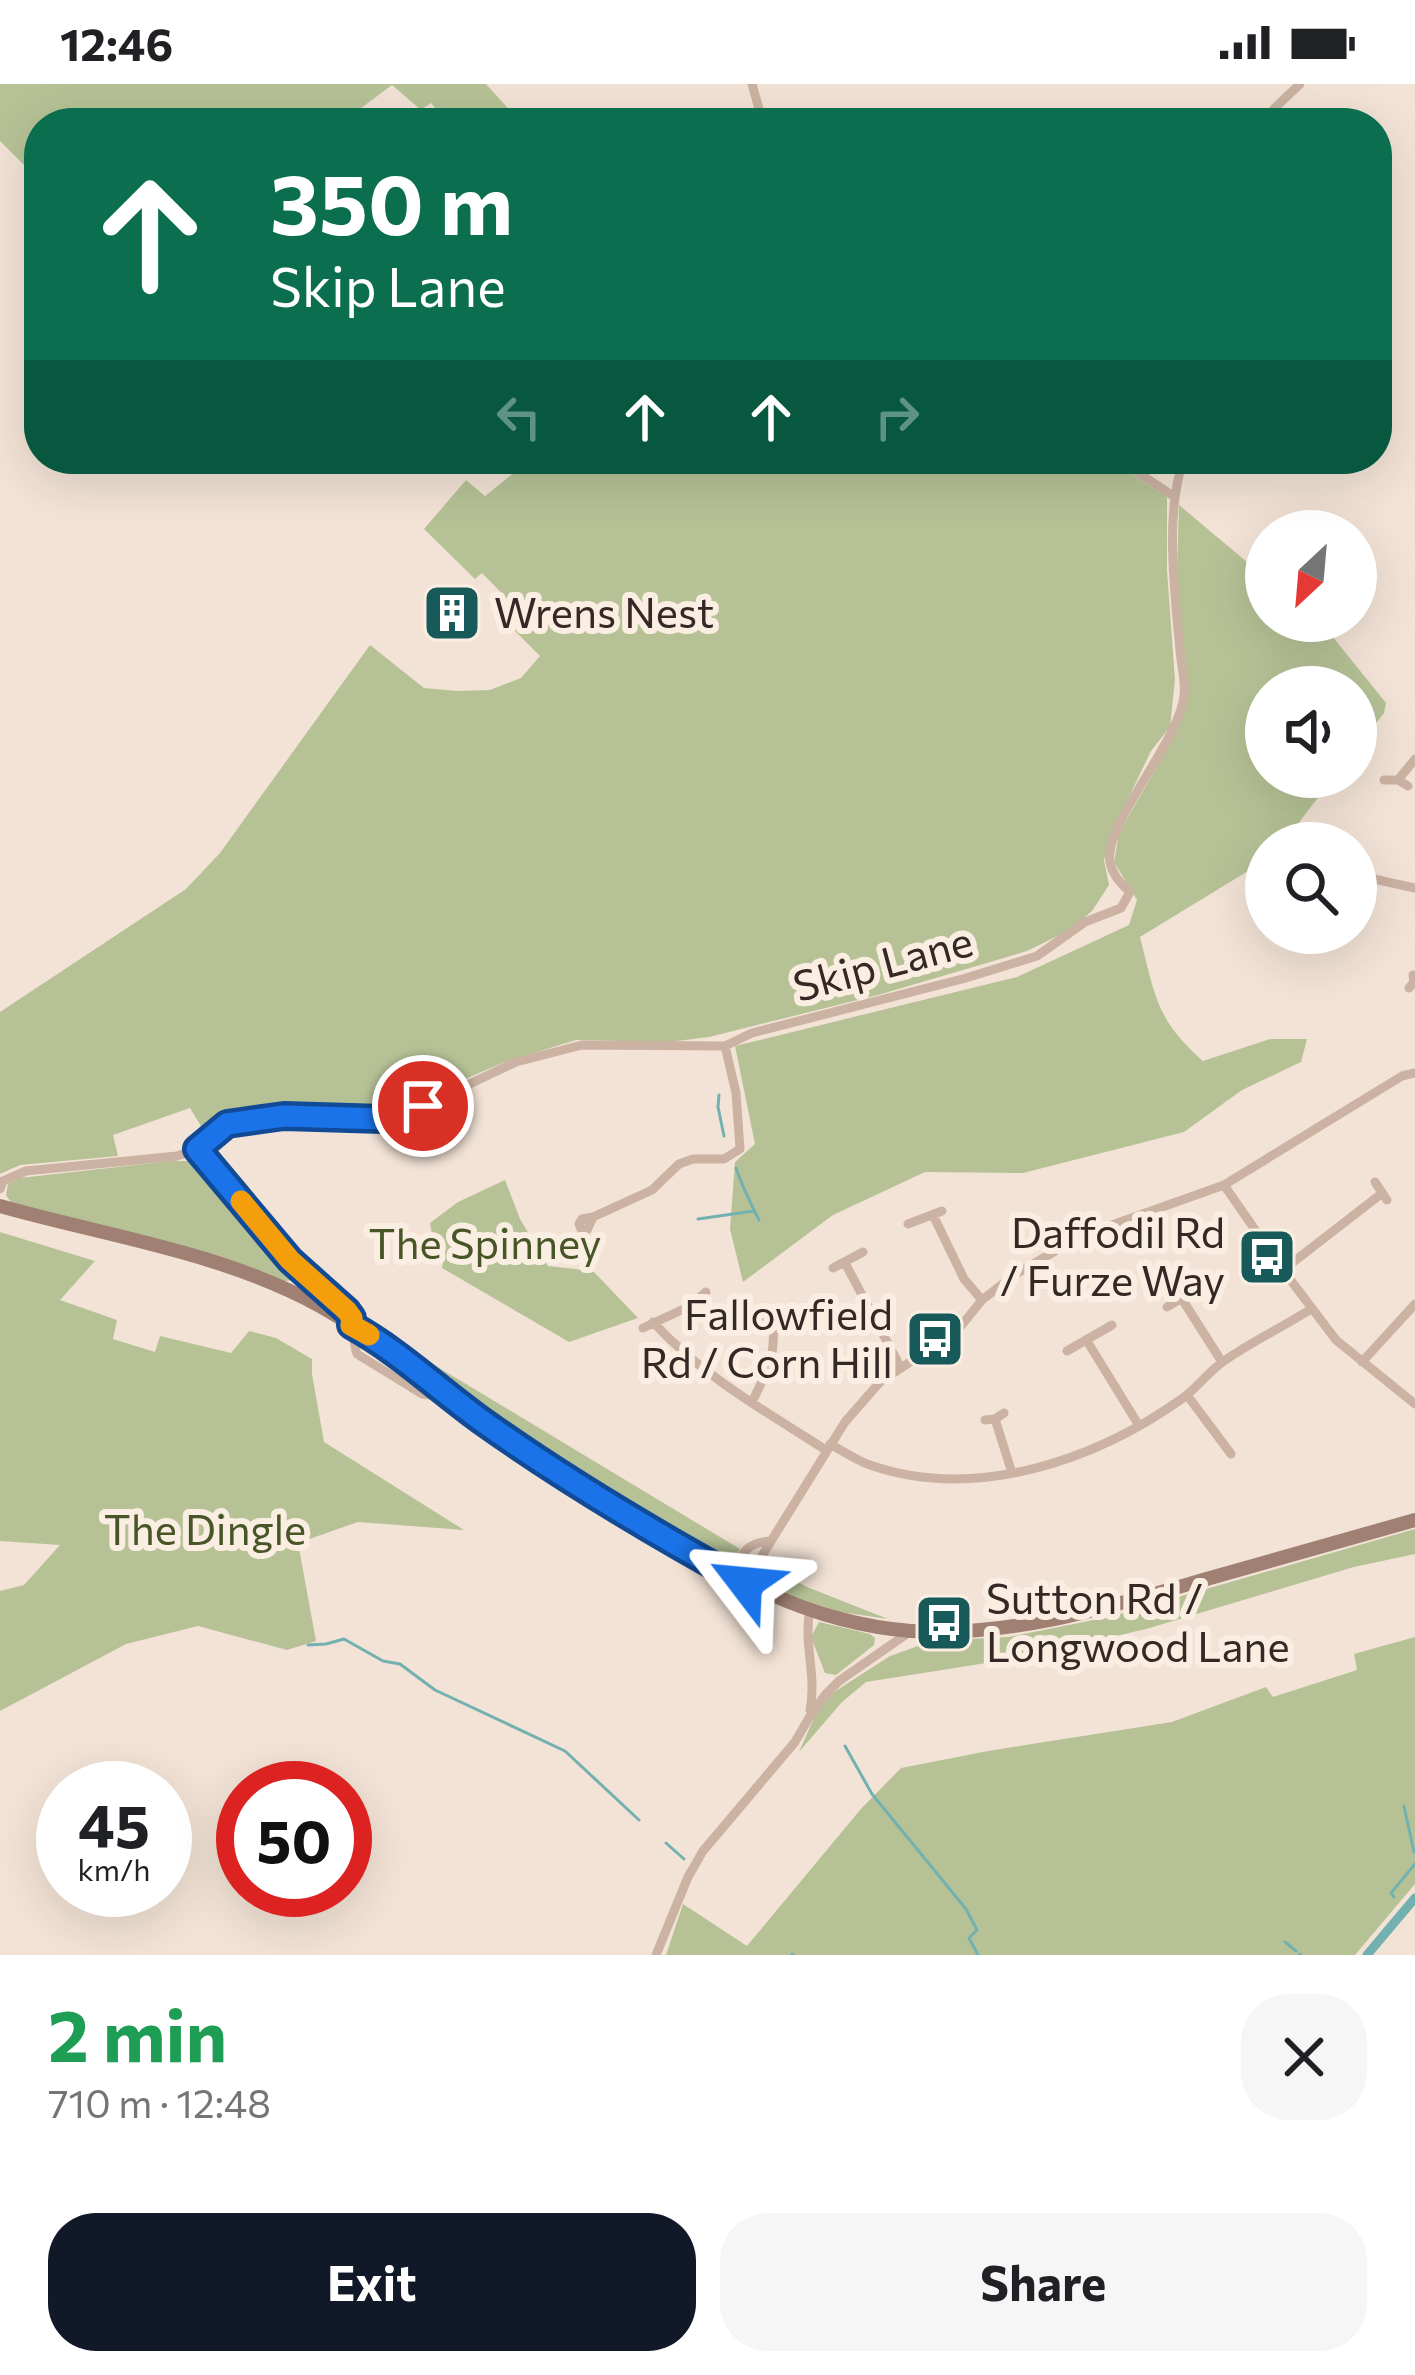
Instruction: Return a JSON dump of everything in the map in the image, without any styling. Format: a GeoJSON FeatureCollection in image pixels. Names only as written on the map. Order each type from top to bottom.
{"type":"FeatureCollection","features":[{"type":"Feature","properties":{"kind":"main road"},"geometry":{"type":"LineString","coordinates":[[0,1206],[207,1261],[291,1292],[388,1348],[523,1449],[738,1580],[849,1620],[910,1630],[1011,1627],[1078,1615],[1415,1520]]}},
{"type":"Feature","properties":{"kind":"street"},"geometry":{"type":"LineString","coordinates":[[1275,108],[1300,84]]}},
{"type":"Feature","properties":{"kind":"street"},"geometry":{"type":"LineString","coordinates":[[1140,474],[1175,497]]}},
{"type":"Feature","properties":{"kind":"street","name":"Skip Lane"},"geometry":{"type":"LineString","coordinates":[[0,1189],[3,1181],[26,1171],[177,1156],[197,1149],[227,1124],[284,1116],[383,1119],[423,1106],[516,1062],[582,1045],[725,1046],[752,1033],[1037,956],[1085,922],[1120,908],[1130,892],[1120,884],[1109,861],[1115,832],[1159,755],[1184,696],[1173,568],[1175,497],[1180,474]]}},
{"type":"Feature","properties":{"kind":"street"},"geometry":{"type":"LineString","coordinates":[[1384,779],[1403,783],[1415,759]]}},
{"type":"Feature","properties":{"kind":"street"},"geometry":{"type":"LineString","coordinates":[[1377,880],[1415,888]]}},
{"type":"Feature","properties":{"kind":"street"},"geometry":{"type":"LineString","coordinates":[[593,1217],[652,1190],[686,1161],[724,1159],[740,1149],[736,1093],[725,1046]]}},
{"type":"Feature","properties":{"kind":"street"},"geometry":{"type":"LineString","coordinates":[[738,1580],[770,1541],[828,1447],[880,1382],[957,1331],[982,1300],[1014,1275],[1081,1236],[1225,1185],[1415,1072]]}},
{"type":"Feature","properties":{"kind":"street"},"geometry":{"type":"LineString","coordinates":[[197,1149],[306,1276],[347,1311],[351,1325]]}},
{"type":"Feature","properties":{"kind":"street"},"geometry":{"type":"LineString","coordinates":[[1283,1270],[1384,1197],[1375,1182]]}},
{"type":"Feature","properties":{"kind":"street"},"geometry":{"type":"LineString","coordinates":[[1225,1185],[1336,1340],[1415,1404]]}},
{"type":"Feature","properties":{"kind":"street"},"geometry":{"type":"LineString","coordinates":[[908,1224],[938,1213],[964,1279],[982,1300]]}},
{"type":"Feature","properties":{"kind":"street"},"geometry":{"type":"LineString","coordinates":[[833,1268],[863,1252]]}},
{"type":"Feature","properties":{"kind":"street"},"geometry":{"type":"LineString","coordinates":[[845,1262],[902,1368]]}},
{"type":"Feature","properties":{"kind":"street"},"geometry":{"type":"LineString","coordinates":[[291,1292],[306,1276]]}},
{"type":"Feature","properties":{"kind":"street"},"geometry":{"type":"LineString","coordinates":[[706,1292],[690,1306],[648,1325],[719,1382],[828,1447],[868,1464],[908,1475],[984,1479],[1049,1465],[1138,1424],[1187,1395],[1222,1362],[1311,1309]]}},
{"type":"Feature","properties":{"kind":"street"},"geometry":{"type":"LineString","coordinates":[[1167,1307],[1186,1296],[1222,1362]]}},
{"type":"Feature","properties":{"kind":"street"},"geometry":{"type":"LineString","coordinates":[[1362,1362],[1415,1304]]}},
{"type":"Feature","properties":{"kind":"street"},"geometry":{"type":"LineString","coordinates":[[751,1322],[775,1310],[771,1364],[752,1402]]}},
{"type":"Feature","properties":{"kind":"street"},"geometry":{"type":"LineString","coordinates":[[1066,1351],[1112,1325]]}},
{"type":"Feature","properties":{"kind":"street"},"geometry":{"type":"LineString","coordinates":[[1087,1341],[1138,1424]]}},
{"type":"Feature","properties":{"kind":"street"},"geometry":{"type":"LineString","coordinates":[[1187,1395],[1233,1456]]}},
{"type":"Feature","properties":{"kind":"street"},"geometry":{"type":"LineString","coordinates":[[994,1417],[1012,1473]]}},
{"type":"Feature","properties":{"kind":"street"},"geometry":{"type":"LineString","coordinates":[[809,1716],[814,1688],[806,1628],[810,1609]]}},
{"type":"Feature","properties":{"kind":"street"},"geometry":{"type":"LineString","coordinates":[[656,1955],[694,1864],[795,1742],[809,1716],[839,1681],[910,1630]]}},
{"type":"Feature","properties":{"kind":"street"},"geometry":{"type":"LineString","coordinates":[[813,1674],[839,1681]]}},
{"type":"Feature","properties":{"kind":"green space"},"geometry":{"type":"Polygon","coordinates":[[[0,84],[486,84],[508,108],[435,108],[431,103],[419,108],[392,85],[361,108],[24,108],[24,165],[0,141],[0,84]]]}},
{"type":"Feature","properties":{"kind":"green space"},"geometry":{"type":"Polygon","coordinates":[[[512,474],[1131,474],[1167,497],[1175,680],[1170,727],[1151,751],[1114,828],[1104,860],[1109,885],[1092,911],[1070,930],[1027,951],[878,995],[709,1037],[669,1042],[576,1040],[505,1062],[399,1107],[373,1112],[281,1109],[223,1119],[205,1133],[190,1108],[113,1135],[118,1156],[20,1165],[0,1174],[0,1012],[186,889],[220,853],[370,645],[424,688],[457,691],[490,690],[521,678],[540,656],[515,631],[533,610],[526,605],[520,612],[482,573],[475,579],[424,529],[466,480],[485,496],[512,474]]]}},
{"type":"Feature","properties":{"kind":"green space"},"geometry":{"type":"Polygon","coordinates":[[[1179,505],[1245,560],[1245,642],[1337,642],[1356,666],[1245,666],[1245,798],[1318,798],[1299,822],[1245,822],[1245,873],[1140,937],[1166,1019],[1203,1061],[1270,1039],[1307,1039],[1301,1062],[1242,1090],[1184,1132],[1023,1173],[925,1172],[833,1215],[743,1282],[730,1229],[735,1162],[755,1144],[735,1046],[1017,977],[1129,925],[1137,900],[1114,862],[1119,833],[1162,758],[1186,701],[1177,568],[1179,505]]]}},
{"type":"Feature","properties":{"kind":"green space"},"geometry":{"type":"Polygon","coordinates":[[[1377,692],[1386,703],[1377,722],[1377,692]]]}},
{"type":"Feature","properties":{"kind":"green space"},"geometry":{"type":"Polygon","coordinates":[[[189,1161],[201,1170],[293,1269],[292,1279],[285,1282],[12,1204],[6,1195],[8,1184],[20,1178],[189,1161]]]}},
{"type":"Feature","properties":{"kind":"green space","name":"The Spinney"},"geometry":{"type":"Polygon","coordinates":[[[505,1180],[520,1219],[548,1266],[593,1271],[638,1318],[569,1342],[442,1268],[444,1256],[434,1246],[430,1223],[458,1202],[505,1180]]]}},
{"type":"Feature","properties":{"kind":"green space","name":"The Dingle"},"geometry":{"type":"Polygon","coordinates":[[[0,1232],[95,1261],[60,1300],[117,1320],[113,1339],[155,1352],[160,1336],[231,1353],[249,1331],[276,1338],[312,1359],[324,1442],[464,1530],[358,1522],[298,1543],[316,1641],[287,1650],[198,1626],[126,1644],[0,1711],[0,1591],[24,1585],[60,1545],[0,1541],[0,1232]]]}},
{"type":"Feature","properties":{"kind":"green space"},"geometry":{"type":"Polygon","coordinates":[[[398,1343],[740,1549],[727,1569],[703,1555],[484,1417],[398,1343]]]}},
{"type":"Feature","properties":{"kind":"green space"},"geometry":{"type":"Polygon","coordinates":[[[1415,1529],[1415,1554],[1354,1567],[1146,1629],[1025,1657],[866,1682],[799,1752],[817,1711],[834,1692],[890,1656],[932,1641],[1009,1637],[1109,1617],[1415,1529]]]}},
{"type":"Feature","properties":{"kind":"green space"},"geometry":{"type":"Polygon","coordinates":[[[764,1563],[807,1587],[888,1619],[840,1612],[759,1585],[756,1577],[764,1563]]]}},
{"type":"Feature","properties":{"kind":"green space"},"geometry":{"type":"Polygon","coordinates":[[[819,1622],[870,1634],[874,1645],[836,1675],[825,1673],[811,1637],[819,1622]]]}},
{"type":"Feature","properties":{"kind":"green space"},"geometry":{"type":"Polygon","coordinates":[[[1415,1637],[1415,1884],[1355,1955],[666,1955],[683,1904],[747,1946],[901,1768],[1172,1722],[1266,1687],[1273,1697],[1357,1670],[1354,1654],[1415,1637]]]}},
{"type":"Feature","properties":{"kind":"waterway"},"geometry":{"type":"LineString","coordinates":[[719,1095],[724,1136]]}},
{"type":"Feature","properties":{"kind":"waterway"},"geometry":{"type":"LineString","coordinates":[[736,1168],[759,1220]]}},
{"type":"Feature","properties":{"kind":"waterway"},"geometry":{"type":"LineString","coordinates":[[698,1219],[754,1211]]}},
{"type":"Feature","properties":{"kind":"waterway"},"geometry":{"type":"LineString","coordinates":[[308,1645],[344,1639],[383,1661],[400,1664],[435,1690],[565,1751],[639,1820]]}},
{"type":"Feature","properties":{"kind":"waterway"},"geometry":{"type":"LineString","coordinates":[[845,1746],[872,1794],[966,1909],[977,1930],[969,1938],[978,1955]]}},
{"type":"Feature","properties":{"kind":"waterway"},"geometry":{"type":"LineString","coordinates":[[1404,1806],[1414,1852]]}},
{"type":"Feature","properties":{"kind":"waterway"},"geometry":{"type":"LineString","coordinates":[[666,1843],[684,1859]]}},
{"type":"Feature","properties":{"kind":"waterway"},"geometry":{"type":"LineString","coordinates":[[1394,1897],[1391,1893],[1415,1864]]}},
{"type":"Feature","properties":{"kind":"waterway"},"geometry":{"type":"LineString","coordinates":[[1367,1955],[1415,1898]]}},
{"type":"Feature","properties":{"kind":"waterway"},"geometry":{"type":"LineString","coordinates":[[1285,1942],[1296,1951]]}},
{"type":"Feature","properties":{"kind":"slow traffic"},"geometry":{"type":"LineString","coordinates":[[241,1201],[290,1260],[347,1311],[351,1325],[369,1335]]}},
{"type":"Feature","properties":{"kind":"place","name":"Wrens Nest"},"geometry":{"type":"Point","coordinates":[452,613]}},
{"type":"Feature","properties":{"kind":"place","name":"Daffodil Rd / Furze Way"},"geometry":{"type":"Point","coordinates":[1267,1257]}},
{"type":"Feature","properties":{"kind":"place","name":"Fallowfield Rd / Corn Hill"},"geometry":{"type":"Point","coordinates":[935,1339]}},
{"type":"Feature","properties":{"kind":"place","name":"Sutton Rd / Longwood Lane"},"geometry":{"type":"Point","coordinates":[944,1623]}},
{"type":"Feature","properties":{"kind":"route"},"geometry":{"type":"LineString","coordinates":[[423,1106],[383,1119],[284,1116],[227,1124],[197,1149],[290,1260],[347,1311],[351,1325],[523,1449],[745,1583]]}}]}
